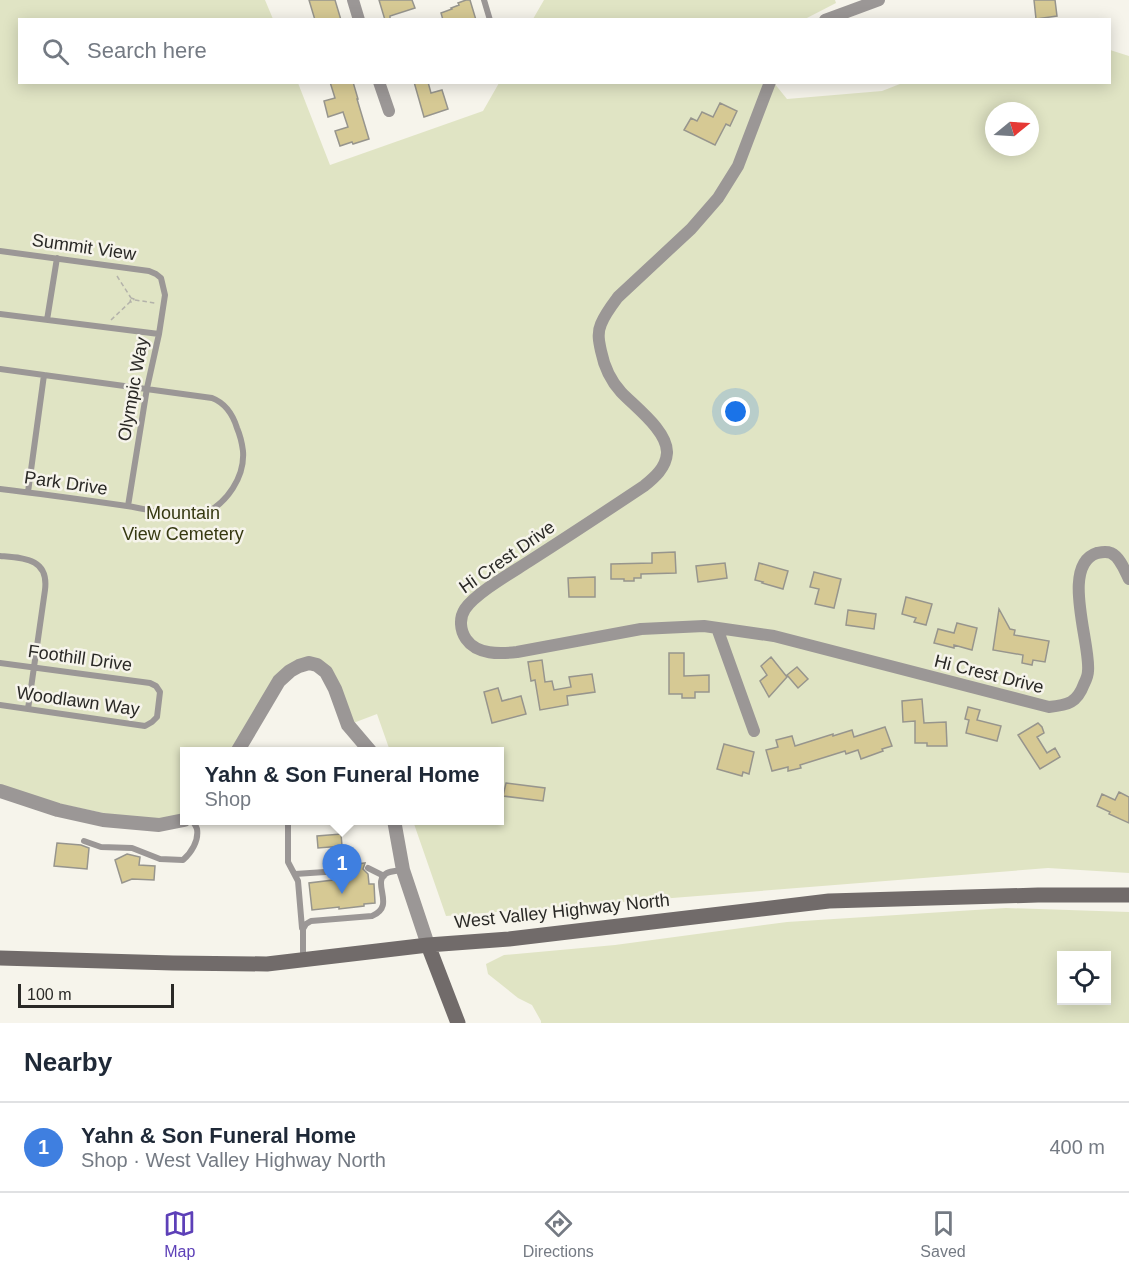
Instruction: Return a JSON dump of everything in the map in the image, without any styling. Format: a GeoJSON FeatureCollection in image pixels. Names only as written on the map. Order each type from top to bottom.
{"type":"FeatureCollection","features":[{"type":"Feature","properties":{"kind":"main road","name":"West Valley Highway North"},"geometry":{"type":"LineString","coordinates":[[0,958],[267,964],[428,945],[509,939],[829,901],[1038,895],[1129,895]]}},
{"type":"Feature","properties":{"kind":"main road"},"geometry":{"type":"LineString","coordinates":[[428,945],[458,1023]]}},
{"type":"Feature","properties":{"kind":"street"},"geometry":{"type":"LineString","coordinates":[[353,0],[358,18]]}},
{"type":"Feature","properties":{"kind":"street"},"geometry":{"type":"LineString","coordinates":[[830,18],[879,0]]}},
{"type":"Feature","properties":{"kind":"street"},"geometry":{"type":"LineString","coordinates":[[380,84],[388,111]]}},
{"type":"Feature","properties":{"kind":"street","name":"Hi Crest Drive"},"geometry":{"type":"LineString","coordinates":[[769,84],[738,166],[718,198],[690,229],[618,297],[600,325],[598,335],[602,359],[613,381],[658,431],[665,442],[667,453],[663,467],[644,486],[476,597],[462,614],[463,634],[473,646],[499,654],[641,629],[688,626],[717,628],[774,636],[1049,707],[1071,703],[1079,696],[1088,670],[1079,592],[1080,575],[1085,563],[1092,555],[1102,552],[1112,554],[1121,564],[1129,579]]}},
{"type":"Feature","properties":{"kind":"street"},"geometry":{"type":"LineString","coordinates":[[717,628],[754,731]]}},
{"type":"Feature","properties":{"kind":"street"},"geometry":{"type":"LineString","coordinates":[[240,747],[279,681],[290,671],[309,663],[317,664],[326,672],[348,725],[367,747]]}},
{"type":"Feature","properties":{"kind":"street"},"geometry":{"type":"LineString","coordinates":[[0,791],[58,810],[103,820],[159,825],[180,821]]}},
{"type":"Feature","properties":{"kind":"street"},"geometry":{"type":"LineString","coordinates":[[395,825],[403,870],[428,945]]}},
{"type":"Feature","properties":{"kind":"lane"},"geometry":{"type":"LineString","coordinates":[[484,0],[489,18]]}},
{"type":"Feature","properties":{"kind":"lane","name":"Summit View"},"geometry":{"type":"LineString","coordinates":[[0,251],[148,271],[156,273],[161,278]]}},
{"type":"Feature","properties":{"kind":"lane"},"geometry":{"type":"LineString","coordinates":[[47,320],[57,258]]}},
{"type":"Feature","properties":{"kind":"lane","name":"Olympic Way"},"geometry":{"type":"LineString","coordinates":[[128,506],[147,388],[164,304],[161,278]]}},
{"type":"Feature","properties":{"kind":"lane"},"geometry":{"type":"LineString","coordinates":[[0,314],[159,334]]}},
{"type":"Feature","properties":{"kind":"lane"},"geometry":{"type":"LineString","coordinates":[[0,369],[212,398],[226,406],[235,422],[243,449],[243,460],[237,478],[221,503],[196,517],[128,506]]}},
{"type":"Feature","properties":{"kind":"lane"},"geometry":{"type":"LineString","coordinates":[[28,492],[44,375]]}},
{"type":"Feature","properties":{"kind":"lane","name":"Park Drive"},"geometry":{"type":"LineString","coordinates":[[0,489],[128,506]]}},
{"type":"Feature","properties":{"kind":"lane"},"geometry":{"type":"LineString","coordinates":[[0,556],[28,560],[41,566],[46,585],[28,709]]}},
{"type":"Feature","properties":{"kind":"lane","name":"Foothill Drive"},"geometry":{"type":"LineString","coordinates":[[0,663],[150,683],[160,692],[157,717],[152,722]]}},
{"type":"Feature","properties":{"kind":"lane","name":"Woodlawn Way"},"geometry":{"type":"LineString","coordinates":[[0,705],[145,726],[152,722]]}},
{"type":"Feature","properties":{"kind":"lane"},"geometry":{"type":"LineString","coordinates":[[84,841],[101,847],[132,848],[160,859],[183,860],[190,855],[195,844],[197,830],[194,825]]}},
{"type":"Feature","properties":{"kind":"lane"},"geometry":{"type":"LineString","coordinates":[[288,825],[288,862],[298,880],[303,929],[303,959]]}},
{"type":"Feature","properties":{"kind":"lane"},"geometry":{"type":"LineString","coordinates":[[368,868],[384,876]]}},
{"type":"Feature","properties":{"kind":"lane"},"geometry":{"type":"LineString","coordinates":[[303,929],[310,921],[378,914],[384,904],[381,880],[388,873],[403,870]]}},
{"type":"Feature","properties":{"kind":"lane"},"geometry":{"type":"LineString","coordinates":[[295,874],[340,871]]}},
{"type":"Feature","properties":{"kind":"path"},"geometry":{"type":"LineString","coordinates":[[110,265],[131,298],[164,304]]}},
{"type":"Feature","properties":{"kind":"path"},"geometry":{"type":"LineString","coordinates":[[130,302],[131,298]]}},
{"type":"Feature","properties":{"kind":"path"},"geometry":{"type":"LineString","coordinates":[[103,327],[135,300]]}},
{"type":"Feature","properties":{"kind":"green space","name":"Mountain View Cemetery"},"geometry":{"type":"Polygon","coordinates":[[[0,0],[265,0],[273,18],[18,18],[18,84],[298,84],[330,165],[483,111],[498,84],[775,84],[787,99],[882,91],[900,84],[1111,84],[1111,50],[1129,56],[1129,873],[1048,868],[446,916],[414,825],[504,825],[504,747],[389,747],[377,714],[348,725],[317,665],[290,671],[240,747],[180,747],[180,821],[159,825],[0,791],[0,0]]]}},
{"type":"Feature","properties":{"kind":"green space"},"geometry":{"type":"Polygon","coordinates":[[[544,0],[835,0],[836,3],[807,18],[534,18],[544,0]]]}},
{"type":"Feature","properties":{"kind":"green space"},"geometry":{"type":"Polygon","coordinates":[[[1006,908],[1129,912],[1129,1023],[541,1023],[532,1005],[518,998],[488,974],[486,964],[504,955],[615,945],[787,922],[1006,908]]]}},
{"type":"Feature","properties":{"kind":"building"},"geometry":{"type":"Polygon","coordinates":[[[309,0],[335,0],[340,18],[314,18],[309,0]]]}},
{"type":"Feature","properties":{"kind":"building"},"geometry":{"type":"Polygon","coordinates":[[[379,0],[412,0],[415,8],[384,18],[379,0]]]}},
{"type":"Feature","properties":{"kind":"building"},"geometry":{"type":"Polygon","coordinates":[[[470,0],[475,18],[442,18],[441,13],[459,5],[458,3],[470,0]]]}},
{"type":"Feature","properties":{"kind":"building"},"geometry":{"type":"Polygon","coordinates":[[[1034,0],[1055,0],[1057,16],[1036,18],[1034,0]]]}},
{"type":"Feature","properties":{"kind":"building"},"geometry":{"type":"Polygon","coordinates":[[[331,84],[354,84],[369,139],[340,146],[335,131],[348,127],[343,112],[328,117],[324,101],[335,98],[331,84]]]}},
{"type":"Feature","properties":{"kind":"building"},"geometry":{"type":"Polygon","coordinates":[[[415,84],[429,84],[431,93],[442,90],[448,109],[424,117],[415,84]]]}},
{"type":"Feature","properties":{"kind":"building"},"geometry":{"type":"Polygon","coordinates":[[[720,103],[737,111],[730,126],[726,124],[715,145],[684,130],[691,118],[697,121],[702,112],[713,117],[720,103]]]}},
{"type":"Feature","properties":{"kind":"building"},"geometry":{"type":"Polygon","coordinates":[[[675,552],[676,573],[641,574],[641,578],[634,578],[634,581],[611,579],[611,564],[652,563],[652,553],[675,552]]]}},
{"type":"Feature","properties":{"kind":"building"},"geometry":{"type":"Polygon","coordinates":[[[725,563],[727,578],[698,582],[696,566],[725,563]]]}},
{"type":"Feature","properties":{"kind":"building"},"geometry":{"type":"Polygon","coordinates":[[[759,563],[788,571],[783,589],[755,580],[759,563]]]}},
{"type":"Feature","properties":{"kind":"building"},"geometry":{"type":"Polygon","coordinates":[[[814,572],[841,579],[834,608],[815,604],[819,589],[810,587],[814,572]]]}},
{"type":"Feature","properties":{"kind":"building"},"geometry":{"type":"Polygon","coordinates":[[[595,577],[595,597],[569,597],[568,578],[595,577]]]}},
{"type":"Feature","properties":{"kind":"building"},"geometry":{"type":"Polygon","coordinates":[[[906,597],[932,604],[926,625],[914,622],[916,618],[902,614],[906,597]]]}},
{"type":"Feature","properties":{"kind":"building"},"geometry":{"type":"Polygon","coordinates":[[[999,609],[1010,629],[1015,630],[1014,635],[1049,641],[1045,662],[1033,660],[1032,665],[1022,663],[1023,655],[993,650],[999,609]]]}},
{"type":"Feature","properties":{"kind":"building"},"geometry":{"type":"Polygon","coordinates":[[[848,610],[876,614],[874,629],[846,625],[848,610]]]}},
{"type":"Feature","properties":{"kind":"building"},"geometry":{"type":"Polygon","coordinates":[[[957,623],[977,628],[972,650],[934,643],[938,629],[954,633],[957,623]]]}},
{"type":"Feature","properties":{"kind":"building"},"geometry":{"type":"Polygon","coordinates":[[[669,653],[684,653],[684,676],[709,675],[709,692],[695,692],[695,698],[682,698],[682,694],[669,694],[669,653]]]}},
{"type":"Feature","properties":{"kind":"building"},"geometry":{"type":"Polygon","coordinates":[[[771,657],[787,677],[769,697],[760,681],[767,675],[761,666],[771,657]]]}},
{"type":"Feature","properties":{"kind":"building"},"geometry":{"type":"Polygon","coordinates":[[[542,660],[545,682],[552,681],[554,690],[571,687],[569,677],[592,674],[595,692],[567,696],[568,705],[540,710],[535,680],[531,681],[528,662],[542,660]]]}},
{"type":"Feature","properties":{"kind":"building"},"geometry":{"type":"Polygon","coordinates":[[[797,667],[808,679],[798,688],[787,675],[797,667]]]}},
{"type":"Feature","properties":{"kind":"building"},"geometry":{"type":"Polygon","coordinates":[[[498,688],[502,701],[521,696],[526,714],[492,723],[484,692],[498,688]]]}},
{"type":"Feature","properties":{"kind":"building"},"geometry":{"type":"Polygon","coordinates":[[[922,699],[924,723],[946,722],[947,746],[927,746],[927,743],[915,743],[915,721],[903,722],[902,701],[922,699]]]}},
{"type":"Feature","properties":{"kind":"building"},"geometry":{"type":"Polygon","coordinates":[[[968,707],[980,710],[977,720],[1001,726],[997,741],[966,733],[969,720],[965,719],[968,707]]]}},
{"type":"Feature","properties":{"kind":"building"},"geometry":{"type":"Polygon","coordinates":[[[1038,723],[1044,733],[1037,737],[1047,753],[1055,748],[1060,757],[1040,769],[1018,735],[1038,723]]]}},
{"type":"Feature","properties":{"kind":"building"},"geometry":{"type":"Polygon","coordinates":[[[885,727],[892,746],[882,749],[883,751],[861,759],[858,750],[846,754],[845,751],[800,765],[801,768],[788,771],[788,767],[772,771],[766,750],[778,747],[776,740],[792,736],[795,746],[833,734],[833,736],[852,730],[854,737],[885,727]]]}},
{"type":"Feature","properties":{"kind":"building"},"geometry":{"type":"Polygon","coordinates":[[[724,744],[754,752],[749,774],[743,772],[742,776],[717,769],[724,744]]]}},
{"type":"Feature","properties":{"kind":"building"},"geometry":{"type":"Polygon","coordinates":[[[506,783],[545,788],[543,801],[504,796],[506,783]]]}},
{"type":"Feature","properties":{"kind":"building"},"geometry":{"type":"Polygon","coordinates":[[[1119,792],[1129,797],[1129,823],[1097,806],[1102,794],[1115,800],[1119,792]]]}},
{"type":"Feature","properties":{"kind":"building"},"geometry":{"type":"Polygon","coordinates":[[[341,834],[342,846],[318,848],[317,836],[341,834]]]}},
{"type":"Feature","properties":{"kind":"building"},"geometry":{"type":"Polygon","coordinates":[[[57,843],[89,848],[87,869],[54,866],[57,843]]]}},
{"type":"Feature","properties":{"kind":"building"},"geometry":{"type":"Polygon","coordinates":[[[127,854],[140,857],[139,865],[155,866],[154,880],[132,879],[122,883],[115,860],[127,854]]]}},
{"type":"Feature","properties":{"kind":"building"},"geometry":{"type":"Polygon","coordinates":[[[365,863],[363,869],[368,874],[369,884],[374,884],[375,903],[339,909],[339,907],[312,910],[309,883],[341,879],[345,871],[341,866],[365,863]]]}},
{"type":"Feature","properties":{"kind":"place","name":"Yahn & Son Funeral Home"},"geometry":{"type":"Point","coordinates":[342,894]}}]}
